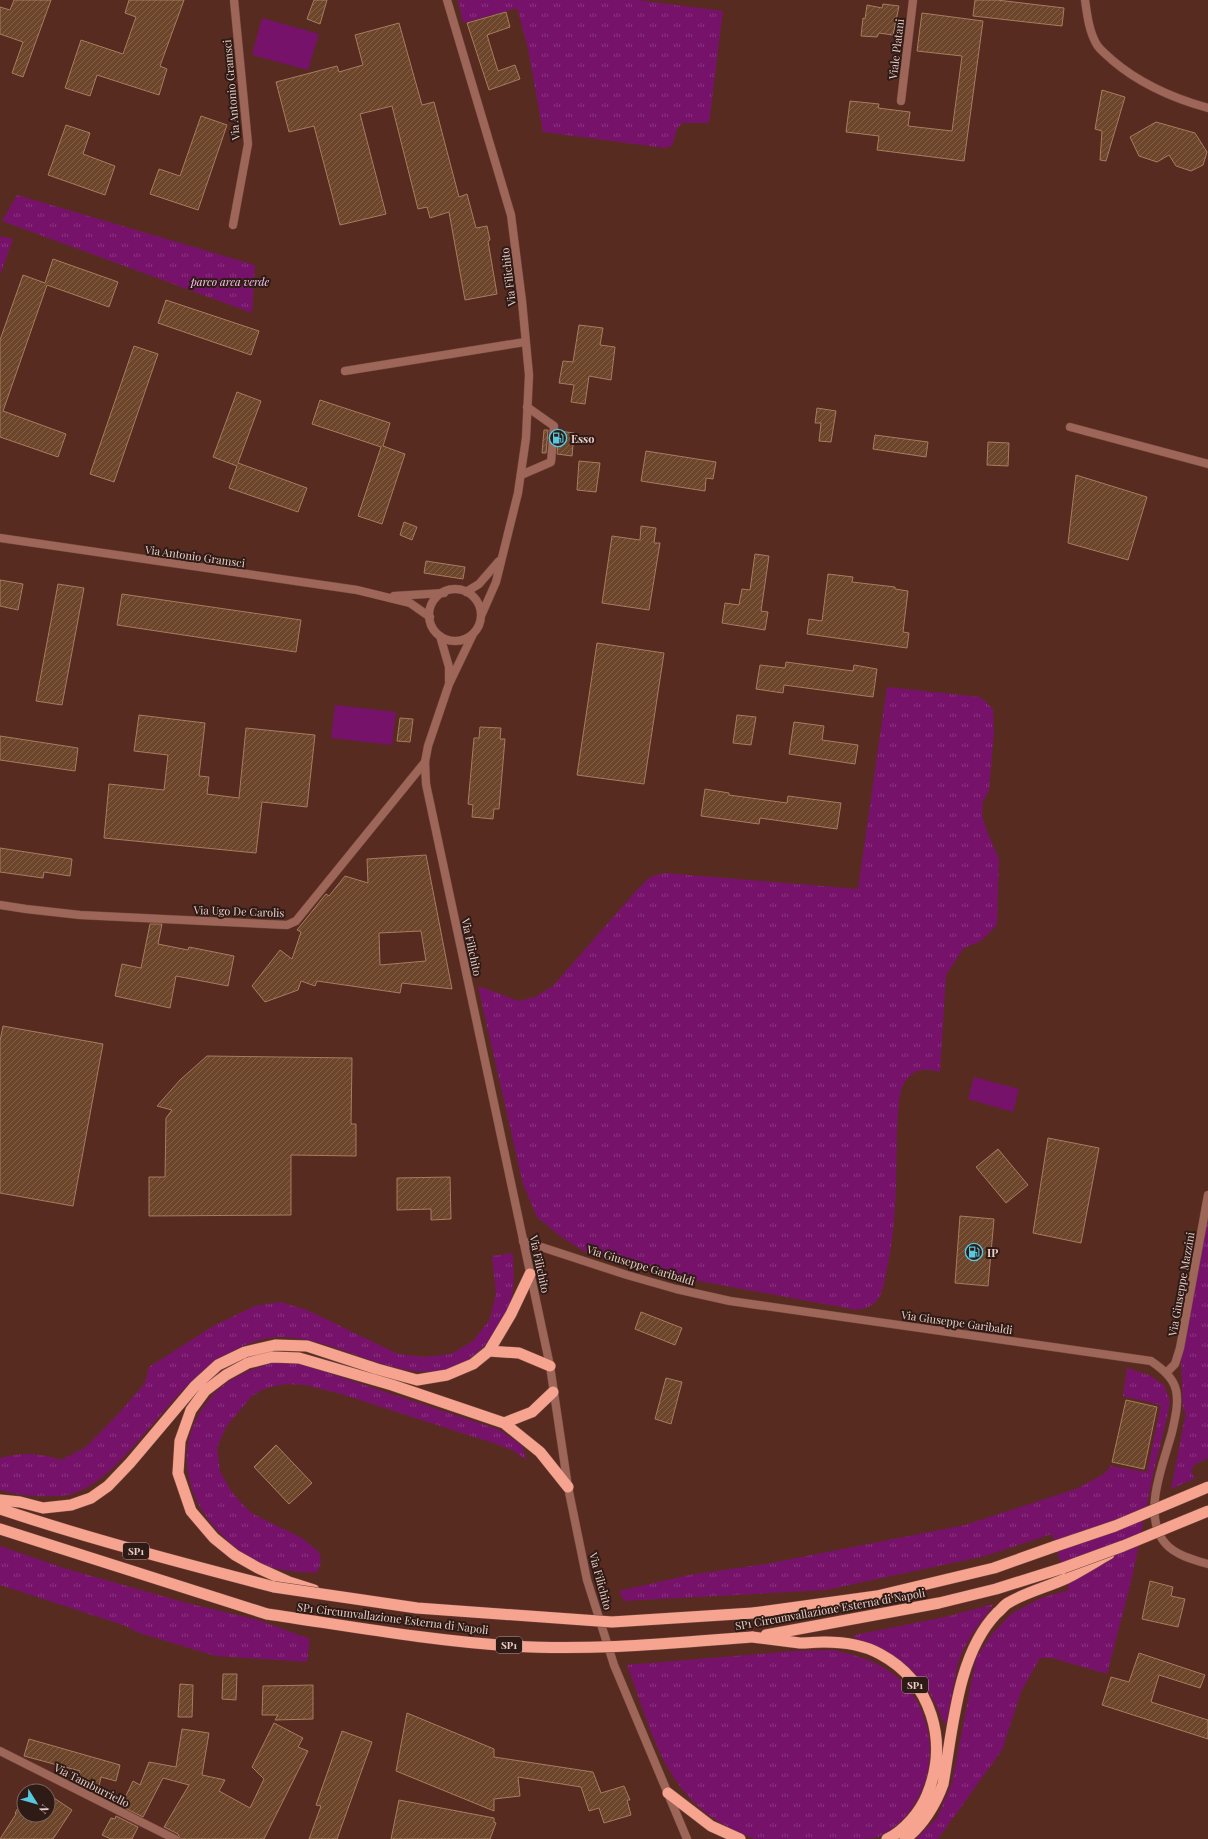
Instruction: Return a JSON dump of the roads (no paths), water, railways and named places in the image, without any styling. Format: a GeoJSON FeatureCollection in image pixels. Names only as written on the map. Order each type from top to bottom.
{"type":"FeatureCollection","features":[{"type":"Feature","properties":{"kind":"highway"},"geometry":{"type":"LineString","coordinates":[[0,1500],[20,1502],[43,1508],[71,1505],[91,1498],[108,1486],[130,1463],[195,1386],[218,1365],[245,1352],[275,1345],[307,1346],[377,1369],[417,1380],[447,1375],[473,1364],[489,1351],[511,1314],[530,1274]]}},
{"type":"Feature","properties":{"kind":"highway"},"geometry":{"type":"LineString","coordinates":[[489,1351],[518,1353],[550,1366]]}},
{"type":"Feature","properties":{"kind":"highway"},"geometry":{"type":"LineString","coordinates":[[334,1597],[289,1582],[258,1568],[235,1555],[214,1538],[191,1511],[178,1473],[180,1441],[191,1410],[206,1391],[226,1375],[248,1363],[272,1357],[299,1358],[392,1385],[504,1423],[540,1452],[568,1487]]}},
{"type":"Feature","properties":{"kind":"highway"},"geometry":{"type":"LineString","coordinates":[[504,1423],[532,1412],[553,1392]]}},
{"type":"Feature","properties":{"kind":"highway","name":"SP1 Circumvallazione Esterna di Napoli"},"geometry":{"type":"LineString","coordinates":[[0,1509],[54,1527],[164,1559],[274,1587],[417,1608],[612,1622],[753,1613],[884,1594],[994,1568],[1123,1523],[1208,1487]]}},
{"type":"Feature","properties":{"kind":"highway","name":"SP1 Circumvallazione Esterna di Napoli"},"geometry":{"type":"LineString","coordinates":[[0,1529],[267,1614],[410,1635],[513,1646],[600,1648],[752,1637],[940,1603],[1065,1573],[1123,1546],[1208,1511]]}},
{"type":"Feature","properties":{"kind":"highway"},"geometry":{"type":"LineString","coordinates":[[905,1839],[922,1822],[939,1795],[943,1784],[963,1676],[971,1652],[979,1636],[990,1621],[1007,1604],[1065,1573]]}},
{"type":"Feature","properties":{"kind":"highway","name":"SP1"},"geometry":{"type":"LineString","coordinates":[[752,1637],[801,1643],[824,1642],[857,1646],[880,1654],[899,1668],[918,1687],[929,1708],[937,1737],[937,1757],[933,1780],[919,1811],[909,1822],[887,1839]]}},
{"type":"Feature","properties":{"kind":"highway"},"geometry":{"type":"LineString","coordinates":[[668,1793],[711,1826],[740,1839]]}},
{"type":"Feature","properties":{"kind":"street","name":"Via Antonio Gramsci"},"geometry":{"type":"LineString","coordinates":[[232,225],[248,144],[234,0]]}},
{"type":"Feature","properties":{"kind":"street","name":"Via Filichito"},"geometry":{"type":"LineString","coordinates":[[447,0],[511,215],[518,263],[528,375],[526,438],[521,475],[512,520],[500,558],[496,582],[481,616]]}},
{"type":"Feature","properties":{"kind":"street","name":"Viale Platani"},"geometry":{"type":"LineString","coordinates":[[901,101],[913,0]]}},
{"type":"Feature","properties":{"kind":"street"},"geometry":{"type":"LineString","coordinates":[[1085,0],[1088,19],[1094,40],[1102,51],[1123,69],[1144,83],[1165,94],[1208,108]]}},
{"type":"Feature","properties":{"kind":"street"},"geometry":{"type":"LineString","coordinates":[[345,371],[525,342]]}},
{"type":"Feature","properties":{"kind":"street"},"geometry":{"type":"LineString","coordinates":[[521,475],[550,462],[554,426],[527,406]]}},
{"type":"Feature","properties":{"kind":"street"},"geometry":{"type":"LineString","coordinates":[[1070,427],[1208,464]]}},
{"type":"Feature","properties":{"kind":"street","name":"Via Antonio Gramsci"},"geometry":{"type":"LineString","coordinates":[[0,538],[357,590],[410,603],[430,617]]}},
{"type":"Feature","properties":{"kind":"street","name":"Via Filichito"},"geometry":{"type":"LineString","coordinates":[[466,592],[479,584],[500,558]]}},
{"type":"Feature","properties":{"kind":"street"},"geometry":{"type":"LineString","coordinates":[[454,589],[466,592],[476,599],[480,607],[481,616],[479,627],[466,639],[457,641],[448,640],[440,636],[432,626],[430,617],[432,604],[444,593],[454,589]]}},
{"type":"Feature","properties":{"kind":"street","name":"Via Antonio Gramsci"},"geometry":{"type":"LineString","coordinates":[[386,596],[444,593]]}},
{"type":"Feature","properties":{"kind":"street","name":"Via Filichito"},"geometry":{"type":"LineString","coordinates":[[473,634],[449,684],[428,746],[425,762],[426,784],[550,1366],[568,1487],[587,1580],[614,1665],[687,1839]]}},
{"type":"Feature","properties":{"kind":"street","name":"Via Filichito"},"geometry":{"type":"LineString","coordinates":[[440,636],[449,667],[449,684]]}},
{"type":"Feature","properties":{"kind":"street","name":"Via Ugo De Carolis"},"geometry":{"type":"LineString","coordinates":[[0,905],[80,915],[287,925],[296,921],[425,762]]}},
{"type":"Feature","properties":{"kind":"street","name":"Via Giuseppe Mazzini"},"geometry":{"type":"LineString","coordinates":[[1166,1373],[1175,1364],[1180,1348],[1208,1195]]}},
{"type":"Feature","properties":{"kind":"street","name":"Via Giuseppe Garibaldi"},"geometry":{"type":"LineString","coordinates":[[523,1240],[627,1275],[676,1289],[730,1301],[1139,1358],[1151,1361],[1166,1373],[1176,1390],[1177,1405],[1174,1424],[1154,1497],[1154,1517],[1157,1529],[1165,1543],[1178,1552],[1208,1564]]}},
{"type":"Feature","properties":{"kind":"street","name":"Via Tamburriello"},"geometry":{"type":"LineString","coordinates":[[0,1751],[175,1839]]}},
{"type":"Feature","properties":{"kind":"place","name":"Esso"},"geometry":{"type":"Point","coordinates":[558,438]}},
{"type":"Feature","properties":{"kind":"place","name":"IP"},"geometry":{"type":"Point","coordinates":[974,1252]}},
{"type":"Feature","properties":{"kind":"park label","name":"parco area verde"},"geometry":{"type":"Point","coordinates":[230,281]}}]}
